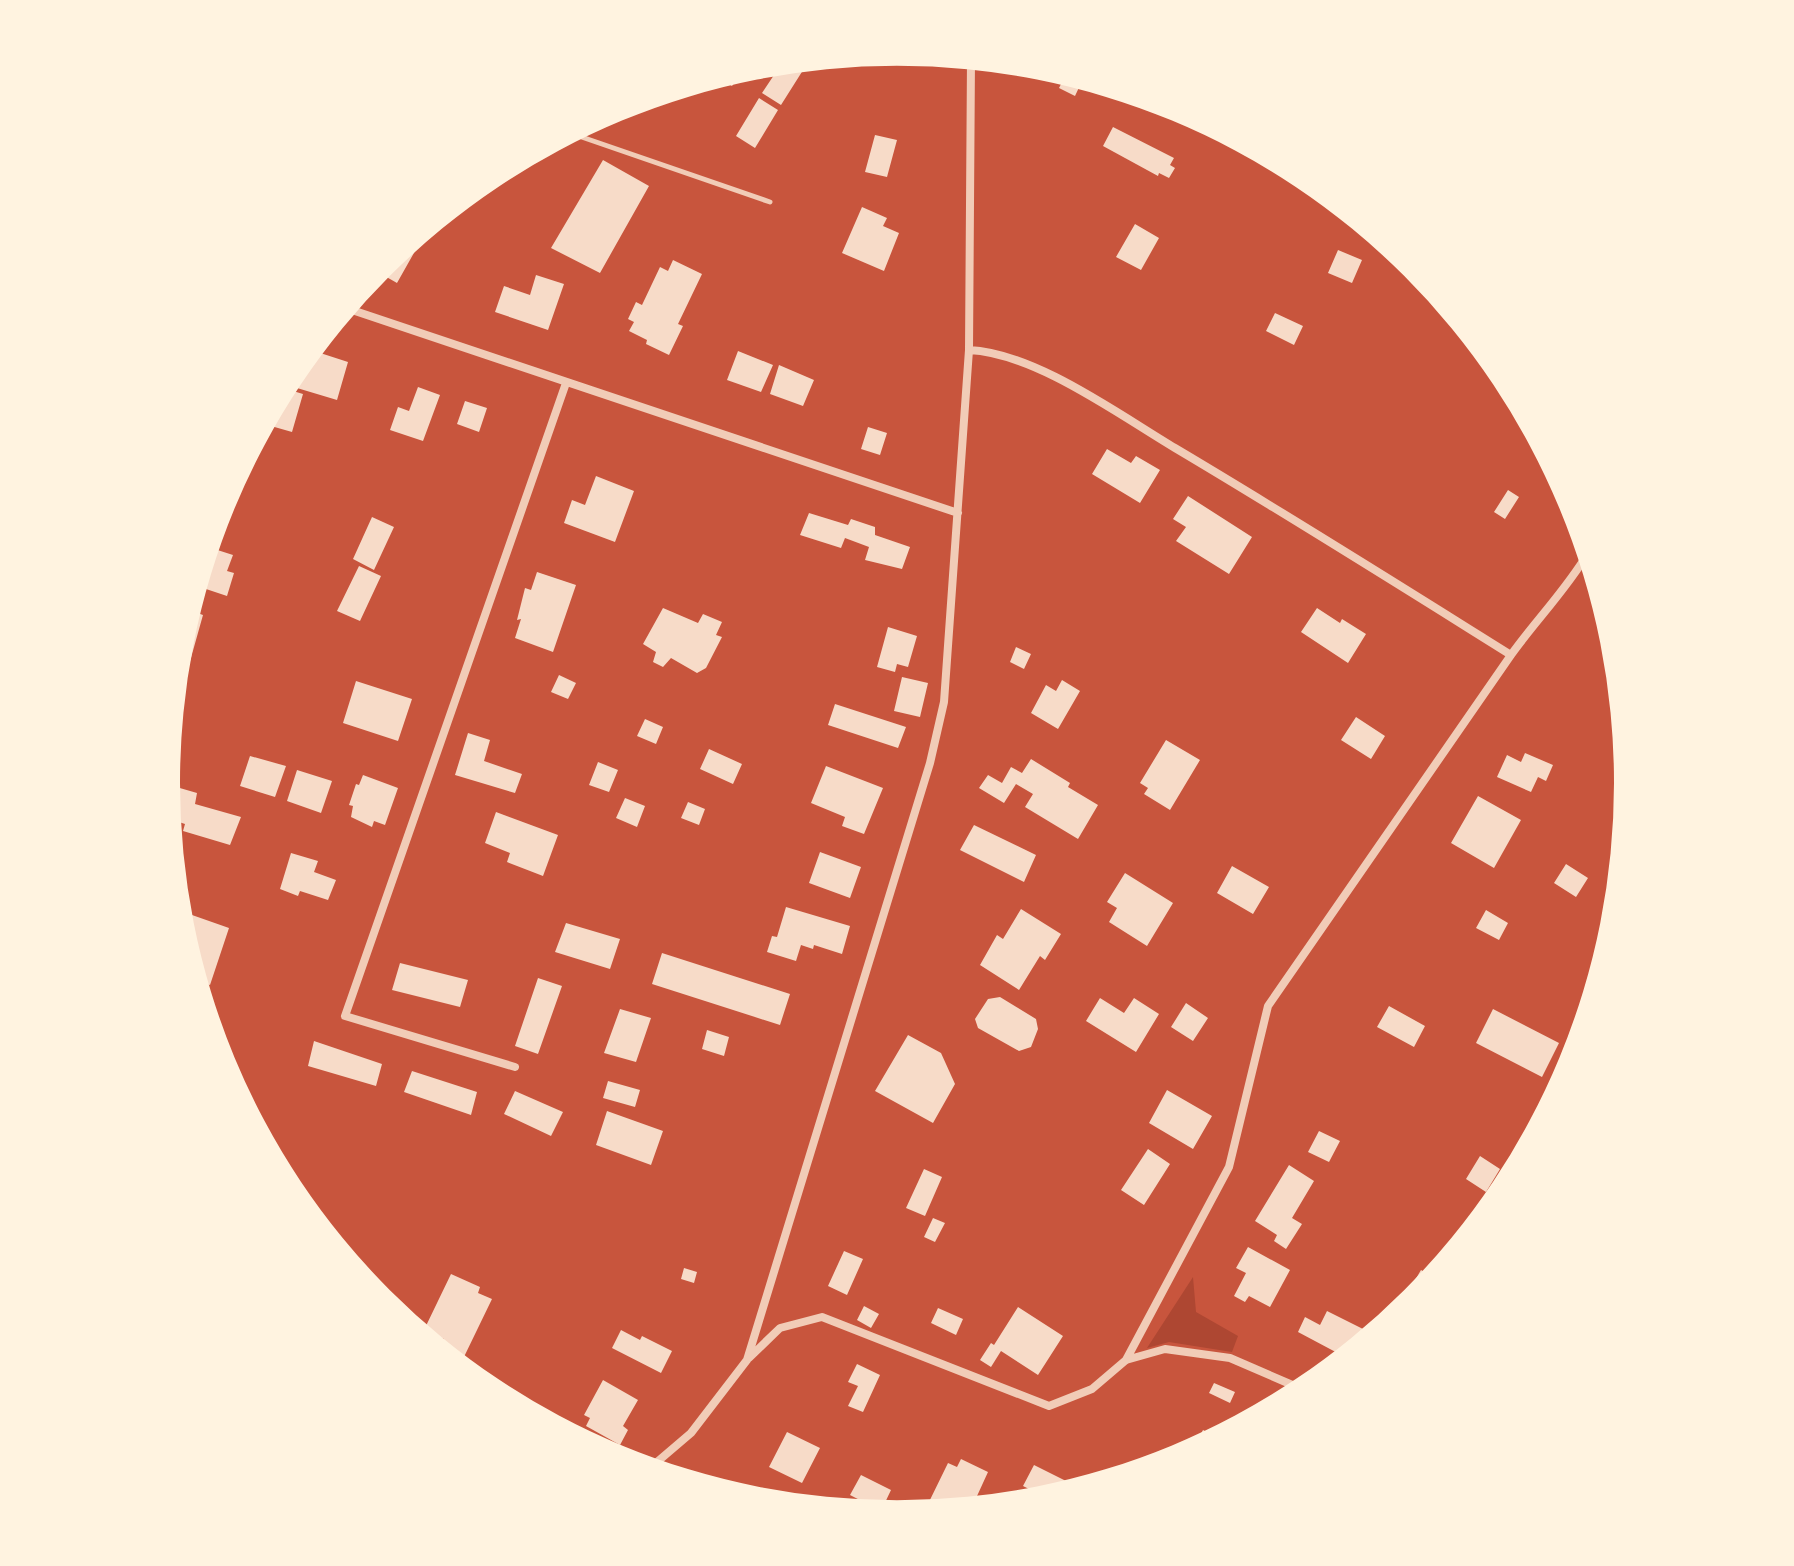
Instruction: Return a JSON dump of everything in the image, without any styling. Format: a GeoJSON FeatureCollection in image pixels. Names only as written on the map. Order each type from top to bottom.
{"type":"FeatureCollection","features":[{"type":"Feature","properties":{"kind":"street"},"geometry":{"type":"LineString","coordinates":[[747,1360],[930,763],[944,702],[969,350],[971,70]]}},
{"type":"Feature","properties":{"kind":"street"},"geometry":{"type":"LineString","coordinates":[[357,312],[958,513]]}},
{"type":"Feature","properties":{"kind":"street"},"geometry":{"type":"LineString","coordinates":[[969,350],[997,353],[1079,391],[1290,516],[1511,655]]}},
{"type":"Feature","properties":{"kind":"street"},"geometry":{"type":"LineString","coordinates":[[515,1067],[345,1016],[566,383]]}},
{"type":"Feature","properties":{"kind":"street"},"geometry":{"type":"LineString","coordinates":[[660,1459],[691,1433],[747,1360],[780,1328],[822,1317],[1049,1406],[1092,1389],[1126,1360],[1229,1167],[1268,1006],[1534,622],[1580,567]]}},
{"type":"Feature","properties":{"kind":"street"},"geometry":{"type":"LineString","coordinates":[[1126,1360],[1165,1349],[1230,1358],[1288,1383]]}},
{"type":"Feature","properties":{"kind":"lane"},"geometry":{"type":"LineString","coordinates":[[585,138],[770,202]]}},
{"type":"Feature","properties":{"kind":"shaded area"},"geometry":{"type":"Polygon","coordinates":[[[1193,1277],[1196,1312],[1238,1336],[1232,1352],[1169,1342],[1147,1348],[1193,1277]]]}},
{"type":"Feature","properties":{"kind":"building"},"geometry":{"type":"Polygon","coordinates":[[[802,72],[781,105],[762,93],[772,77],[802,72]]]}},
{"type":"Feature","properties":{"kind":"building"},"geometry":{"type":"Polygon","coordinates":[[[1060,85],[1078,89],[1075,96],[1059,88],[1060,85]]]}},
{"type":"Feature","properties":{"kind":"building"},"geometry":{"type":"Polygon","coordinates":[[[759,98],[778,110],[755,148],[736,136],[759,98]]]}},
{"type":"Feature","properties":{"kind":"building"},"geometry":{"type":"Polygon","coordinates":[[[1113,127],[1174,158],[1170,165],[1175,168],[1169,178],[1159,173],[1158,176],[1103,146],[1113,127]]]}},
{"type":"Feature","properties":{"kind":"building"},"geometry":{"type":"Polygon","coordinates":[[[875,135],[897,140],[887,177],[865,172],[875,135]]]}},
{"type":"Feature","properties":{"kind":"building"},"geometry":{"type":"Polygon","coordinates":[[[603,160],[649,186],[600,273],[551,248],[603,160]]]}},
{"type":"Feature","properties":{"kind":"building"},"geometry":{"type":"Polygon","coordinates":[[[862,207],[887,218],[883,226],[899,233],[884,271],[842,253],[862,207]]]}},
{"type":"Feature","properties":{"kind":"building"},"geometry":{"type":"Polygon","coordinates":[[[1135,224],[1159,238],[1141,270],[1116,257],[1135,224]]]}},
{"type":"Feature","properties":{"kind":"building"},"geometry":{"type":"Polygon","coordinates":[[[1338,250],[1362,260],[1352,283],[1328,273],[1338,250]]]}},
{"type":"Feature","properties":{"kind":"building"},"geometry":{"type":"Polygon","coordinates":[[[413,254],[397,283],[388,278],[413,254]]]}},
{"type":"Feature","properties":{"kind":"building"},"geometry":{"type":"Polygon","coordinates":[[[673,260],[702,274],[678,324],[683,326],[669,355],[646,344],[647,340],[629,331],[634,322],[628,319],[636,302],[642,305],[660,267],[668,271],[673,260]]]}},
{"type":"Feature","properties":{"kind":"building"},"geometry":{"type":"Polygon","coordinates":[[[536,275],[564,284],[548,330],[495,312],[504,286],[530,295],[536,275]]]}},
{"type":"Feature","properties":{"kind":"building"},"geometry":{"type":"Polygon","coordinates":[[[1275,313],[1303,326],[1294,345],[1266,331],[1275,313]]]}},
{"type":"Feature","properties":{"kind":"building"},"geometry":{"type":"Polygon","coordinates":[[[738,351],[773,365],[761,392],[727,380],[738,351]]]}},
{"type":"Feature","properties":{"kind":"building"},"geometry":{"type":"Polygon","coordinates":[[[323,354],[348,362],[337,400],[299,389],[323,354]]]}},
{"type":"Feature","properties":{"kind":"building"},"geometry":{"type":"Polygon","coordinates":[[[779,365],[814,380],[803,406],[770,394],[779,365]]]}},
{"type":"Feature","properties":{"kind":"building"},"geometry":{"type":"Polygon","coordinates":[[[418,387],[440,395],[423,441],[390,430],[398,407],[409,411],[418,387]]]}},
{"type":"Feature","properties":{"kind":"building"},"geometry":{"type":"Polygon","coordinates":[[[296,392],[303,394],[292,432],[274,427],[296,392]]]}},
{"type":"Feature","properties":{"kind":"building"},"geometry":{"type":"Polygon","coordinates":[[[465,401],[487,408],[479,432],[457,424],[465,401]]]}},
{"type":"Feature","properties":{"kind":"building"},"geometry":{"type":"Polygon","coordinates":[[[868,427],[887,433],[880,455],[861,449],[868,427]]]}},
{"type":"Feature","properties":{"kind":"building"},"geometry":{"type":"Polygon","coordinates":[[[1107,449],[1131,463],[1136,456],[1160,470],[1140,503],[1092,474],[1107,449]]]}},
{"type":"Feature","properties":{"kind":"building"},"geometry":{"type":"Polygon","coordinates":[[[596,476],[634,491],[615,542],[564,523],[572,500],[585,505],[596,476]]]}},
{"type":"Feature","properties":{"kind":"building"},"geometry":{"type":"Polygon","coordinates":[[[1508,490],[1519,497],[1505,519],[1494,512],[1508,490]]]}},
{"type":"Feature","properties":{"kind":"building"},"geometry":{"type":"Polygon","coordinates":[[[1188,496],[1252,537],[1229,574],[1176,541],[1186,527],[1173,519],[1188,496]]]}},
{"type":"Feature","properties":{"kind":"building"},"geometry":{"type":"Polygon","coordinates":[[[809,513],[848,525],[851,519],[875,527],[875,535],[910,547],[902,569],[865,560],[869,547],[845,538],[841,548],[800,535],[809,513]]]}},
{"type":"Feature","properties":{"kind":"building"},"geometry":{"type":"Polygon","coordinates":[[[372,517],[394,527],[374,570],[353,559],[372,517]]]}},
{"type":"Feature","properties":{"kind":"building"},"geometry":{"type":"Polygon","coordinates":[[[219,551],[233,555],[227,571],[234,573],[227,596],[206,589],[219,551]]]}},
{"type":"Feature","properties":{"kind":"building"},"geometry":{"type":"Polygon","coordinates":[[[359,566],[381,576],[360,621],[337,611],[359,566]]]}},
{"type":"Feature","properties":{"kind":"building"},"geometry":{"type":"Polygon","coordinates":[[[537,572],[576,585],[553,652],[515,638],[525,588],[531,590],[537,572]]]}},
{"type":"Feature","properties":{"kind":"building"},"geometry":{"type":"Polygon","coordinates":[[[663,608],[698,623],[703,614],[722,622],[716,635],[722,637],[706,668],[697,673],[671,658],[663,667],[653,662],[656,652],[643,644],[663,608]]]}},
{"type":"Feature","properties":{"kind":"building"},"geometry":{"type":"Polygon","coordinates":[[[1317,608],[1340,623],[1342,619],[1366,634],[1348,663],[1301,632],[1317,608]]]}},
{"type":"Feature","properties":{"kind":"building"},"geometry":{"type":"Polygon","coordinates":[[[200,614],[203,615],[192,654],[200,614]]]}},
{"type":"Feature","properties":{"kind":"building"},"geometry":{"type":"Polygon","coordinates":[[[888,627],[917,636],[908,667],[897,664],[895,672],[877,667],[888,627]]]}},
{"type":"Feature","properties":{"kind":"building"},"geometry":{"type":"Polygon","coordinates":[[[1016,647],[1031,654],[1024,669],[1010,662],[1016,647]]]}},
{"type":"Feature","properties":{"kind":"building"},"geometry":{"type":"Polygon","coordinates":[[[559,675],[576,683],[568,699],[551,692],[559,675]]]}},
{"type":"Feature","properties":{"kind":"building"},"geometry":{"type":"Polygon","coordinates":[[[902,677],[928,683],[920,717],[894,711],[902,677]]]}},
{"type":"Feature","properties":{"kind":"building"},"geometry":{"type":"Polygon","coordinates":[[[1062,680],[1080,691],[1058,729],[1031,713],[1046,685],[1056,691],[1062,680]]]}},
{"type":"Feature","properties":{"kind":"building"},"geometry":{"type":"Polygon","coordinates":[[[356,681],[412,699],[398,741],[343,723],[356,681]]]}},
{"type":"Feature","properties":{"kind":"building"},"geometry":{"type":"Polygon","coordinates":[[[835,704],[906,727],[898,748],[828,725],[835,704]]]}},
{"type":"Feature","properties":{"kind":"building"},"geometry":{"type":"Polygon","coordinates":[[[1356,717],[1385,736],[1371,759],[1341,740],[1356,717]]]}},
{"type":"Feature","properties":{"kind":"building"},"geometry":{"type":"Polygon","coordinates":[[[645,719],[663,727],[656,744],[637,736],[645,719]]]}},
{"type":"Feature","properties":{"kind":"building"},"geometry":{"type":"Polygon","coordinates":[[[468,733],[490,740],[484,761],[522,774],[515,793],[455,775],[468,733]]]}},
{"type":"Feature","properties":{"kind":"building"},"geometry":{"type":"Polygon","coordinates":[[[1166,740],[1200,760],[1170,810],[1144,794],[1148,788],[1140,783],[1166,740]]]}},
{"type":"Feature","properties":{"kind":"building"},"geometry":{"type":"Polygon","coordinates":[[[709,749],[742,764],[733,784],[700,769],[709,749]]]}},
{"type":"Feature","properties":{"kind":"building"},"geometry":{"type":"Polygon","coordinates":[[[1525,753],[1553,765],[1546,781],[1538,777],[1531,792],[1497,777],[1507,755],[1521,762],[1525,753]]]}},
{"type":"Feature","properties":{"kind":"building"},"geometry":{"type":"Polygon","coordinates":[[[250,756],[286,766],[275,797],[240,786],[250,756]]]}},
{"type":"Feature","properties":{"kind":"building"},"geometry":{"type":"Polygon","coordinates":[[[1031,759],[1098,805],[1078,839],[1025,807],[1033,794],[1016,784],[1004,803],[979,788],[988,775],[1002,783],[1011,767],[1022,773],[1031,759]]]}},
{"type":"Feature","properties":{"kind":"building"},"geometry":{"type":"Polygon","coordinates":[[[598,762],[618,770],[609,792],[589,785],[598,762]]]}},
{"type":"Feature","properties":{"kind":"building"},"geometry":{"type":"Polygon","coordinates":[[[826,766],[883,788],[864,834],[842,826],[845,817],[811,803],[826,766]]]}},
{"type":"Feature","properties":{"kind":"building"},"geometry":{"type":"Polygon","coordinates":[[[297,770],[332,781],[321,813],[287,801],[297,770]]]}},
{"type":"Feature","properties":{"kind":"building"},"geometry":{"type":"Polygon","coordinates":[[[363,775],[398,788],[385,825],[374,821],[372,827],[351,817],[353,806],[349,805],[356,784],[359,785],[363,775]]]}},
{"type":"Feature","properties":{"kind":"building"},"geometry":{"type":"Polygon","coordinates":[[[180,788],[197,793],[195,804],[241,817],[230,845],[183,831],[185,824],[182,823],[180,788]]]}},
{"type":"Feature","properties":{"kind":"building"},"geometry":{"type":"Polygon","coordinates":[[[1478,796],[1521,820],[1494,868],[1451,843],[1478,796]]]}},
{"type":"Feature","properties":{"kind":"building"},"geometry":{"type":"Polygon","coordinates":[[[625,798],[645,806],[637,827],[616,818],[625,798]]]}},
{"type":"Feature","properties":{"kind":"building"},"geometry":{"type":"Polygon","coordinates":[[[688,802],[705,809],[699,825],[681,818],[688,802]]]}},
{"type":"Feature","properties":{"kind":"building"},"geometry":{"type":"Polygon","coordinates":[[[496,812],[558,835],[543,876],[507,862],[510,853],[485,843],[496,812]]]}},
{"type":"Feature","properties":{"kind":"building"},"geometry":{"type":"Polygon","coordinates":[[[974,825],[1036,855],[1024,882],[960,850],[974,825]]]}},
{"type":"Feature","properties":{"kind":"building"},"geometry":{"type":"Polygon","coordinates":[[[820,852],[861,867],[850,898],[809,883],[820,852]]]}},
{"type":"Feature","properties":{"kind":"building"},"geometry":{"type":"Polygon","coordinates":[[[291,853],[318,861],[314,872],[336,880],[328,900],[300,891],[298,896],[280,889],[291,853]]]}},
{"type":"Feature","properties":{"kind":"building"},"geometry":{"type":"Polygon","coordinates":[[[1566,864],[1588,878],[1576,897],[1554,883],[1566,864]]]}},
{"type":"Feature","properties":{"kind":"building"},"geometry":{"type":"Polygon","coordinates":[[[1232,866],[1269,887],[1253,914],[1217,893],[1232,866]]]}},
{"type":"Feature","properties":{"kind":"building"},"geometry":{"type":"Polygon","coordinates":[[[1125,873],[1173,903],[1147,946],[1109,922],[1117,908],[1107,902],[1125,873]]]}},
{"type":"Feature","properties":{"kind":"building"},"geometry":{"type":"Polygon","coordinates":[[[786,907],[850,926],[842,954],[814,945],[813,949],[801,945],[796,961],[767,952],[772,936],[777,937],[786,907]]]}},
{"type":"Feature","properties":{"kind":"building"},"geometry":{"type":"Polygon","coordinates":[[[1021,909],[1061,934],[1045,960],[1040,956],[1019,990],[980,965],[997,935],[1003,939],[1021,909]]]}},
{"type":"Feature","properties":{"kind":"building"},"geometry":{"type":"Polygon","coordinates":[[[1486,910],[1508,923],[1499,940],[1476,928],[1486,910]]]}},
{"type":"Feature","properties":{"kind":"building"},"geometry":{"type":"Polygon","coordinates":[[[193,915],[229,928],[210,985],[204,969],[193,915]]]}},
{"type":"Feature","properties":{"kind":"building"},"geometry":{"type":"Polygon","coordinates":[[[566,923],[620,939],[610,969],[555,952],[566,923]]]}},
{"type":"Feature","properties":{"kind":"building"},"geometry":{"type":"Polygon","coordinates":[[[662,953],[790,994],[780,1025],[652,984],[662,953]]]}},
{"type":"Feature","properties":{"kind":"building"},"geometry":{"type":"Polygon","coordinates":[[[400,963],[468,980],[460,1007],[392,990],[400,963]]]}},
{"type":"Feature","properties":{"kind":"building"},"geometry":{"type":"Polygon","coordinates":[[[538,978],[562,986],[538,1054],[515,1046],[538,978]]]}},
{"type":"Feature","properties":{"kind":"building"},"geometry":{"type":"Polygon","coordinates":[[[1000,997],[1036,1019],[1038,1029],[1031,1047],[1019,1051],[978,1028],[975,1019],[988,999],[1000,997]]]}},
{"type":"Feature","properties":{"kind":"building"},"geometry":{"type":"Polygon","coordinates":[[[1100,998],[1124,1013],[1134,998],[1159,1014],[1136,1052],[1086,1021],[1100,998]]]}},
{"type":"Feature","properties":{"kind":"building"},"geometry":{"type":"Polygon","coordinates":[[[1186,1003],[1208,1018],[1193,1041],[1171,1027],[1186,1003]]]}},
{"type":"Feature","properties":{"kind":"building"},"geometry":{"type":"Polygon","coordinates":[[[1389,1006],[1425,1026],[1414,1047],[1377,1027],[1389,1006]]]}},
{"type":"Feature","properties":{"kind":"building"},"geometry":{"type":"Polygon","coordinates":[[[620,1009],[651,1018],[636,1062],[604,1053],[620,1009]]]}},
{"type":"Feature","properties":{"kind":"building"},"geometry":{"type":"Polygon","coordinates":[[[1493,1009],[1559,1043],[1542,1077],[1476,1043],[1493,1009]]]}},
{"type":"Feature","properties":{"kind":"building"},"geometry":{"type":"Polygon","coordinates":[[[707,1030],[729,1037],[724,1056],[702,1049],[707,1030]]]}},
{"type":"Feature","properties":{"kind":"building"},"geometry":{"type":"Polygon","coordinates":[[[908,1035],[941,1053],[955,1084],[933,1123],[875,1091],[908,1035]]]}},
{"type":"Feature","properties":{"kind":"building"},"geometry":{"type":"Polygon","coordinates":[[[314,1041],[382,1064],[376,1086],[308,1066],[314,1041]]]}},
{"type":"Feature","properties":{"kind":"building"},"geometry":{"type":"Polygon","coordinates":[[[412,1071],[477,1092],[471,1115],[404,1092],[412,1071]]]}},
{"type":"Feature","properties":{"kind":"building"},"geometry":{"type":"Polygon","coordinates":[[[608,1081],[640,1090],[635,1107],[603,1098],[608,1081]]]}},
{"type":"Feature","properties":{"kind":"building"},"geometry":{"type":"Polygon","coordinates":[[[1167,1090],[1212,1116],[1193,1149],[1149,1123],[1167,1090]]]}},
{"type":"Feature","properties":{"kind":"building"},"geometry":{"type":"Polygon","coordinates":[[[515,1091],[563,1112],[551,1136],[504,1114],[515,1091]]]}},
{"type":"Feature","properties":{"kind":"building"},"geometry":{"type":"Polygon","coordinates":[[[607,1111],[663,1131],[651,1165],[596,1145],[607,1111]]]}},
{"type":"Feature","properties":{"kind":"building"},"geometry":{"type":"Polygon","coordinates":[[[1319,1131],[1340,1141],[1329,1162],[1308,1152],[1319,1131]]]}},
{"type":"Feature","properties":{"kind":"building"},"geometry":{"type":"Polygon","coordinates":[[[1148,1149],[1170,1164],[1144,1205],[1121,1190],[1148,1149]]]}},
{"type":"Feature","properties":{"kind":"building"},"geometry":{"type":"Polygon","coordinates":[[[1480,1156],[1500,1169],[1485,1192],[1466,1179],[1480,1156]]]}},
{"type":"Feature","properties":{"kind":"building"},"geometry":{"type":"Polygon","coordinates":[[[1289,1165],[1314,1181],[1292,1218],[1302,1224],[1286,1249],[1274,1241],[1277,1235],[1255,1221],[1289,1165]]]}},
{"type":"Feature","properties":{"kind":"building"},"geometry":{"type":"Polygon","coordinates":[[[924,1169],[942,1177],[925,1216],[906,1208],[924,1169]]]}},
{"type":"Feature","properties":{"kind":"building"},"geometry":{"type":"Polygon","coordinates":[[[933,1218],[945,1223],[935,1242],[924,1237],[933,1218]]]}},
{"type":"Feature","properties":{"kind":"building"},"geometry":{"type":"Polygon","coordinates":[[[1248,1247],[1290,1270],[1270,1307],[1249,1296],[1245,1302],[1234,1296],[1246,1273],[1236,1268],[1248,1247]]]}},
{"type":"Feature","properties":{"kind":"building"},"geometry":{"type":"Polygon","coordinates":[[[844,1251],[863,1259],[847,1295],[828,1286],[844,1251]]]}},
{"type":"Feature","properties":{"kind":"building"},"geometry":{"type":"Polygon","coordinates":[[[684,1268],[697,1272],[694,1283],[681,1279],[684,1268]]]}},
{"type":"Feature","properties":{"kind":"building"},"geometry":{"type":"Polygon","coordinates":[[[451,1274],[480,1287],[478,1293],[492,1299],[465,1355],[427,1324],[451,1274]]]}},
{"type":"Feature","properties":{"kind":"building"},"geometry":{"type":"Polygon","coordinates":[[[864,1306],[879,1314],[871,1328],[857,1320],[864,1306]]]}},
{"type":"Feature","properties":{"kind":"building"},"geometry":{"type":"Polygon","coordinates":[[[1018,1307],[1063,1336],[1038,1375],[1001,1351],[991,1367],[980,1360],[991,1343],[994,1345],[1018,1307]]]}},
{"type":"Feature","properties":{"kind":"building"},"geometry":{"type":"Polygon","coordinates":[[[938,1308],[963,1319],[956,1335],[931,1323],[938,1308]]]}},
{"type":"Feature","properties":{"kind":"building"},"geometry":{"type":"Polygon","coordinates":[[[1327,1311],[1362,1328],[1334,1351],[1298,1332],[1305,1317],[1320,1325],[1327,1311]]]}},
{"type":"Feature","properties":{"kind":"building"},"geometry":{"type":"Polygon","coordinates":[[[621,1330],[640,1340],[642,1336],[672,1351],[661,1373],[612,1348],[621,1330]]]}},
{"type":"Feature","properties":{"kind":"building"},"geometry":{"type":"Polygon","coordinates":[[[857,1364],[880,1375],[863,1412],[848,1406],[858,1386],[848,1382],[857,1364]]]}},
{"type":"Feature","properties":{"kind":"building"},"geometry":{"type":"Polygon","coordinates":[[[603,1380],[638,1400],[623,1426],[628,1430],[621,1444],[586,1426],[590,1418],[584,1415],[603,1380]]]}},
{"type":"Feature","properties":{"kind":"building"},"geometry":{"type":"Polygon","coordinates":[[[1214,1383],[1235,1392],[1230,1403],[1209,1393],[1214,1383]]]}},
{"type":"Feature","properties":{"kind":"building"},"geometry":{"type":"Polygon","coordinates":[[[787,1432],[820,1448],[802,1483],[769,1467],[787,1432]]]}},
{"type":"Feature","properties":{"kind":"building"},"geometry":{"type":"Polygon","coordinates":[[[961,1459],[988,1472],[977,1495],[931,1499],[948,1463],[957,1467],[961,1459]]]}},
{"type":"Feature","properties":{"kind":"building"},"geometry":{"type":"Polygon","coordinates":[[[1034,1465],[1064,1480],[1027,1488],[1023,1486],[1034,1465]]]}},
{"type":"Feature","properties":{"kind":"building"},"geometry":{"type":"Polygon","coordinates":[[[861,1475],[891,1490],[886,1500],[856,1498],[850,1495],[861,1475]]]}}]}
